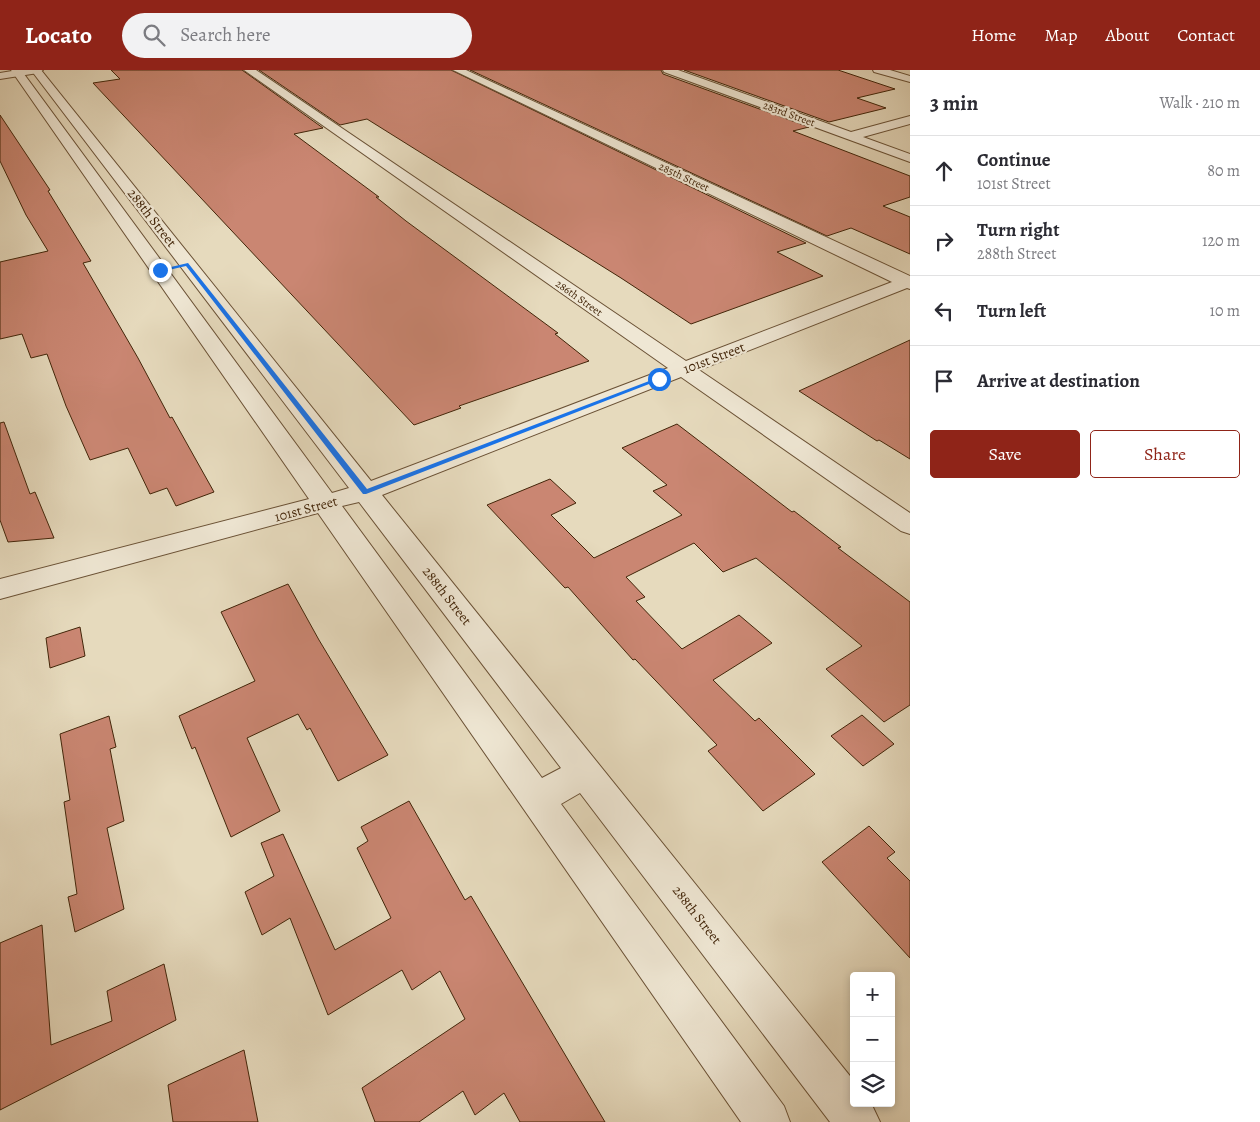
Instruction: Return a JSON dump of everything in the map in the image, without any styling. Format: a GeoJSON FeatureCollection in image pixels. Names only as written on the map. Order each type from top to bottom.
{"type":"FeatureCollection","features":[{"type":"Feature","properties":{"kind":"street","name":"286th Street"},"geometry":{"type":"LineString","coordinates":[[249,70],[910,525]]}},
{"type":"Feature","properties":{"kind":"street","name":"285th Street"},"geometry":{"type":"LineString","coordinates":[[458,70],[909,282]]}},
{"type":"Feature","properties":{"kind":"street","name":"283rd Street"},"geometry":{"type":"LineString","coordinates":[[668,70],[910,158]]}},
{"type":"Feature","properties":{"kind":"street"},"geometry":{"type":"LineString","coordinates":[[878,70],[910,79]]}},
{"type":"Feature","properties":{"kind":"street","name":"288th Street"},"geometry":{"type":"LineString","coordinates":[[22,72],[188,264],[858,1122]]}},
{"type":"Feature","properties":{"kind":"street","name":"288th Street"},"geometry":{"type":"LineString","coordinates":[[22,72],[160,270],[768,1122]]}},
{"type":"Feature","properties":{"kind":"street"},"geometry":{"type":"LineString","coordinates":[[852,136],[910,120]]}},
{"type":"Feature","properties":{"kind":"street"},"geometry":{"type":"LineString","coordinates":[[160,270],[188,264]]}},
{"type":"Feature","properties":{"kind":"street","name":"101st Street"},"geometry":{"type":"LineString","coordinates":[[0,589],[327,504],[366,492],[909,282]]}},
{"type":"Feature","properties":{"kind":"street"},"geometry":{"type":"LineString","coordinates":[[538,799],[584,772]]}},
{"type":"Feature","properties":{"kind":"building"},"geometry":{"type":"Polygon","coordinates":[[[111,70],[242,70],[323,128],[294,134],[379,197],[376,197],[406,221],[558,333],[555,334],[589,361],[459,406],[461,408],[414,425],[93,83],[120,79],[111,70]]]}},
{"type":"Feature","properties":{"kind":"building"},"geometry":{"type":"Polygon","coordinates":[[[259,70],[451,70],[806,243],[777,252],[823,276],[691,324],[367,119],[340,125],[259,70]]]}},
{"type":"Feature","properties":{"kind":"building"},"geometry":{"type":"Polygon","coordinates":[[[470,70],[661,70],[663,74],[809,127],[793,131],[910,176],[910,197],[883,206],[910,217],[910,254],[851,228],[827,236],[470,70]]]}},
{"type":"Feature","properties":{"kind":"building"},"geometry":{"type":"Polygon","coordinates":[[[684,70],[838,70],[895,89],[857,98],[886,108],[829,122],[684,70]]]}},
{"type":"Feature","properties":{"kind":"building"},"geometry":{"type":"Polygon","coordinates":[[[0,115],[50,190],[48,191],[91,261],[83,263],[214,492],[176,506],[167,488],[150,494],[128,448],[90,460],[66,406],[47,354],[31,358],[22,334],[0,339],[0,262],[48,251],[26,215],[0,161],[0,115]]]}},
{"type":"Feature","properties":{"kind":"building"},"geometry":{"type":"Polygon","coordinates":[[[910,340],[910,459],[879,440],[877,441],[799,391],[910,340]]]}},
{"type":"Feature","properties":{"kind":"building"},"geometry":{"type":"Polygon","coordinates":[[[4,422],[30,494],[35,492],[54,538],[8,542],[0,520],[0,423],[4,422]]]}},
{"type":"Feature","properties":{"kind":"building"},"geometry":{"type":"Polygon","coordinates":[[[677,424],[792,512],[794,511],[841,547],[838,548],[910,602],[910,705],[884,722],[826,669],[862,646],[756,558],[723,572],[694,543],[626,577],[645,597],[636,601],[682,649],[739,615],[772,643],[713,680],[755,721],[759,718],[815,774],[763,811],[708,751],[717,745],[635,659],[633,660],[568,587],[565,588],[487,505],[550,479],[576,503],[551,515],[594,558],[682,515],[653,491],[667,485],[622,448],[677,424]]]}},
{"type":"Feature","properties":{"kind":"building"},"geometry":{"type":"Polygon","coordinates":[[[288,584],[319,640],[388,755],[338,781],[310,728],[307,730],[298,714],[247,738],[280,811],[231,837],[195,747],[192,749],[179,716],[255,681],[221,612],[288,584]]]}},
{"type":"Feature","properties":{"kind":"building"},"geometry":{"type":"Polygon","coordinates":[[[80,627],[85,656],[50,668],[46,638],[80,627]]]}},
{"type":"Feature","properties":{"kind":"building"},"geometry":{"type":"Polygon","coordinates":[[[862,715],[894,744],[863,766],[831,736],[862,715]]]}},
{"type":"Feature","properties":{"kind":"building"},"geometry":{"type":"Polygon","coordinates":[[[109,716],[116,747],[110,749],[124,821],[107,828],[124,909],[75,932],[68,897],[77,894],[64,802],[70,800],[60,734],[109,716]]]}},
{"type":"Feature","properties":{"kind":"building"},"geometry":{"type":"Polygon","coordinates":[[[409,801],[465,900],[471,896],[605,1122],[520,1122],[504,1093],[475,1115],[463,1091],[419,1122],[375,1122],[362,1088],[465,1019],[440,971],[412,990],[402,970],[328,1015],[290,918],[262,935],[245,892],[274,876],[261,843],[283,834],[335,950],[391,918],[357,848],[368,841],[361,827],[409,801]]]}},
{"type":"Feature","properties":{"kind":"building"},"geometry":{"type":"Polygon","coordinates":[[[869,826],[895,852],[887,858],[910,881],[910,958],[822,862],[869,826]]]}},
{"type":"Feature","properties":{"kind":"building"},"geometry":{"type":"Polygon","coordinates":[[[42,925],[51,1045],[112,1021],[107,991],[164,964],[176,1020],[0,1110],[0,943],[42,925]]]}},
{"type":"Feature","properties":{"kind":"building"},"geometry":{"type":"Polygon","coordinates":[[[244,1050],[258,1122],[173,1122],[168,1085],[244,1050]]]}},
{"type":"Feature","properties":{"kind":"route"},"geometry":{"type":"LineString","coordinates":[[160,270],[188,264],[366,492],[659,379]]}}]}
